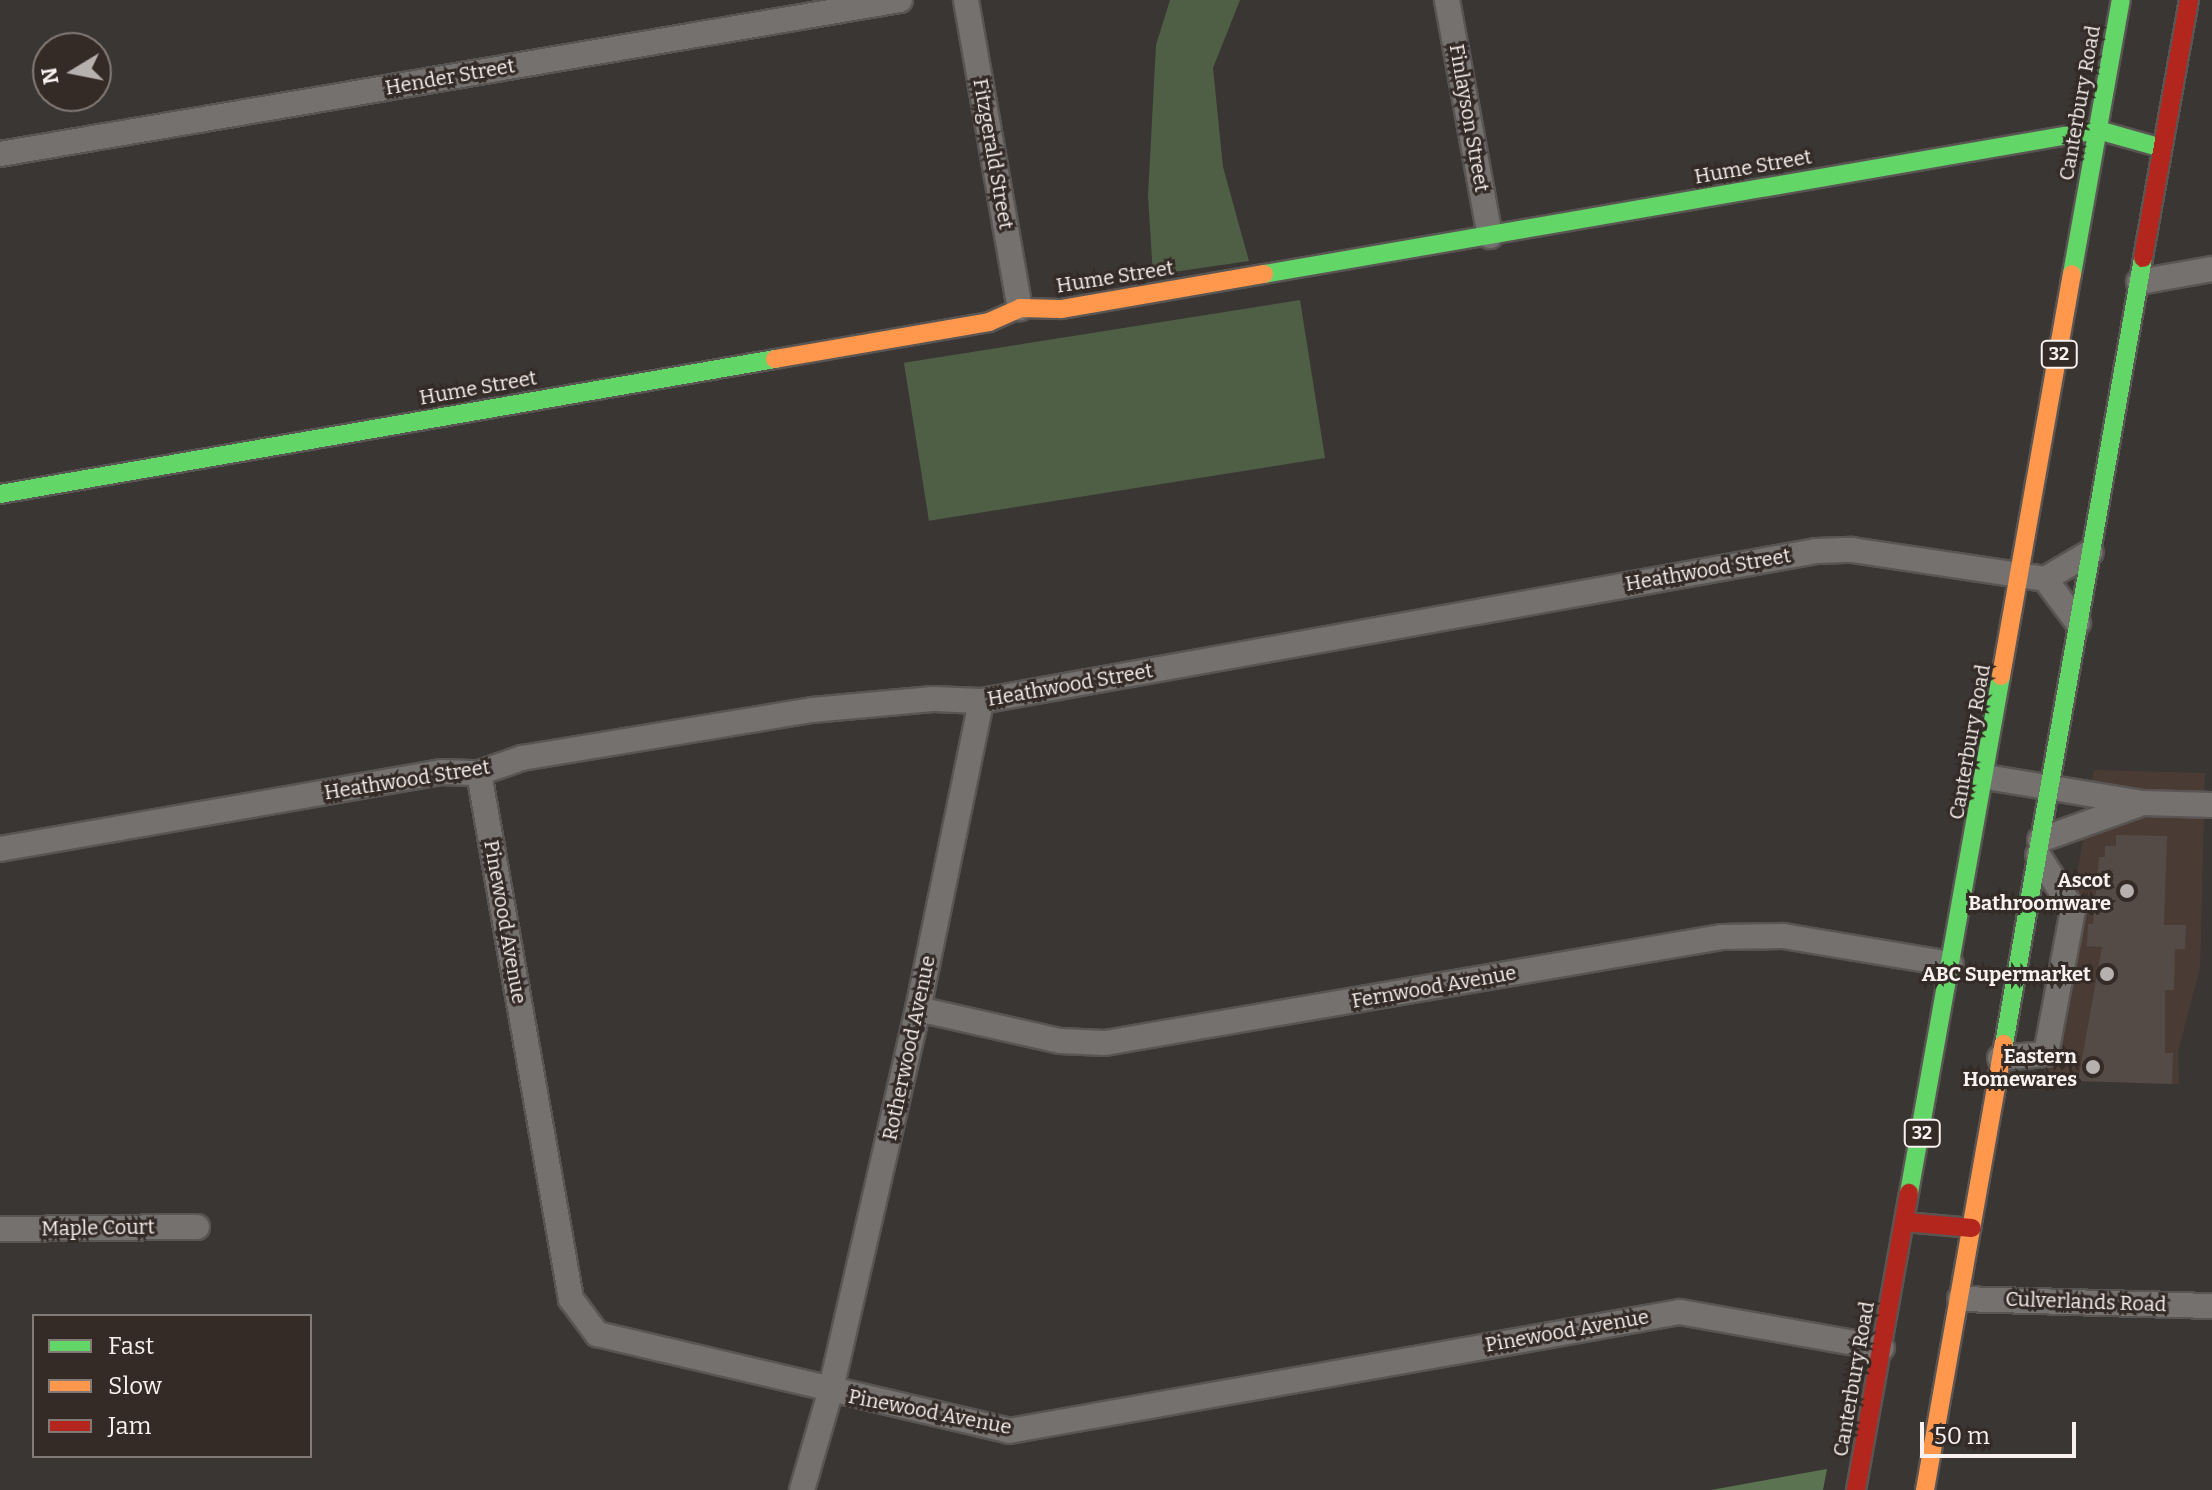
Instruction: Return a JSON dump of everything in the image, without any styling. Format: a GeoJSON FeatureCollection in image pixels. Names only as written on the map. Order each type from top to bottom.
{"type":"FeatureCollection","features":[{"type":"Feature","properties":{"kind":"main road","name":"Canterbury Road"},"geometry":{"type":"LineString","coordinates":[[1856,1490],[1986,777],[2121,0]]}},
{"type":"Feature","properties":{"kind":"main road"},"geometry":{"type":"LineString","coordinates":[[1925,1490],[2189,0]]}},
{"type":"Feature","properties":{"kind":"main road","name":"Hume Street"},"geometry":{"type":"LineString","coordinates":[[0,494],[989,322],[1020,308],[1061,309],[2098,130]]}},
{"type":"Feature","properties":{"kind":"main road"},"geometry":{"type":"LineString","coordinates":[[2098,130],[2162,148]]}},
{"type":"Feature","properties":{"kind":"main road"},"geometry":{"type":"LineString","coordinates":[[1905,1222],[1972,1228]]}},
{"type":"Feature","properties":{"kind":"street","name":"Hender Street"},"geometry":{"type":"LineString","coordinates":[[0,154],[900,0]]}},
{"type":"Feature","properties":{"kind":"street","name":"Fitzgerald Street"},"geometry":{"type":"LineString","coordinates":[[966,0],[1020,308]]}},
{"type":"Feature","properties":{"kind":"street","name":"Finlayson Street"},"geometry":{"type":"LineString","coordinates":[[1447,0],[1490,236]]}},
{"type":"Feature","properties":{"kind":"street"},"geometry":{"type":"LineString","coordinates":[[2139,282],[2212,269]]}},
{"type":"Feature","properties":{"kind":"street","name":"Heathwood Street"},"geometry":{"type":"LineString","coordinates":[[0,849],[441,772],[479,773],[522,758],[812,710],[933,699],[981,701],[1816,551],[1852,550],[2021,578],[2045,579]]}},
{"type":"Feature","properties":{"kind":"street"},"geometry":{"type":"LineString","coordinates":[[2078,623],[2045,579],[2091,552]]}},
{"type":"Feature","properties":{"kind":"street","name":"Rotherwood Avenue"},"geometry":{"type":"LineString","coordinates":[[802,1490],[830,1393],[918,1009],[981,701]]}},
{"type":"Feature","properties":{"kind":"street","name":"Pinewood Avenue"},"geometry":{"type":"LineString","coordinates":[[479,773],[571,1299],[597,1334],[830,1393],[1009,1431],[1680,1312],[1882,1348]]}},
{"type":"Feature","properties":{"kind":"street"},"geometry":{"type":"LineString","coordinates":[[1986,777],[2143,803],[2212,805]]}},
{"type":"Feature","properties":{"kind":"street"},"geometry":{"type":"LineString","coordinates":[[2000,1058],[2046,1054],[2073,910],[2039,848],[2143,803]]}},
{"type":"Feature","properties":{"kind":"street","name":"Fernwood Avenue"},"geometry":{"type":"LineString","coordinates":[[918,1009],[1060,1041],[1105,1043],[1721,937],[1783,936],[1951,964]]}},
{"type":"Feature","properties":{"kind":"street","name":"Maple Court"},"geometry":{"type":"LineString","coordinates":[[0,1229],[197,1227]]}},
{"type":"Feature","properties":{"kind":"street","name":"Culverlands Road"},"geometry":{"type":"LineString","coordinates":[[1960,1299],[2212,1306]]}},
{"type":"Feature","properties":{"kind":"shaded area"},"geometry":{"type":"Polygon","coordinates":[[[2094,770],[2205,773],[2200,968],[2178,1052],[2179,1084],[2044,1080],[2094,770]]]}},
{"type":"Feature","properties":{"kind":"green space"},"geometry":{"type":"Polygon","coordinates":[[[1170,0],[1240,0],[1213,68],[1223,167],[1249,261],[1153,275],[1148,196],[1156,45],[1170,0]]]}},
{"type":"Feature","properties":{"kind":"green space"},"geometry":{"type":"Polygon","coordinates":[[[1300,300],[1325,458],[929,521],[904,363],[1300,300]]]}},
{"type":"Feature","properties":{"kind":"green space"},"geometry":{"type":"Polygon","coordinates":[[[1827,1469],[1823,1490],[1711,1490],[1827,1469]]]}},
{"type":"Feature","properties":{"kind":"building"},"geometry":{"type":"Polygon","coordinates":[[[2116,835],[2167,836],[2164,925],[2186,925],[2185,949],[2175,949],[2174,990],[2165,990],[2165,1053],[2173,1053],[2172,1084],[2078,1081],[2102,947],[2087,946],[2088,924],[2093,924],[2099,857],[2105,857],[2105,846],[2116,846],[2116,835]]]}},
{"type":"Feature","properties":{"kind":"traffic: fast"},"geometry":{"type":"LineString","coordinates":[[2072,274],[2121,0]]}},
{"type":"Feature","properties":{"kind":"traffic: fast"},"geometry":{"type":"LineString","coordinates":[[1264,274],[2098,130]]}},
{"type":"Feature","properties":{"kind":"traffic: fast"},"geometry":{"type":"LineString","coordinates":[[2098,130],[2162,148]]}},
{"type":"Feature","properties":{"kind":"traffic: fast"},"geometry":{"type":"LineString","coordinates":[[2004,1044],[2143,258]]}},
{"type":"Feature","properties":{"kind":"traffic: fast"},"geometry":{"type":"LineString","coordinates":[[0,494],[775,359]]}},
{"type":"Feature","properties":{"kind":"traffic: fast"},"geometry":{"type":"LineString","coordinates":[[1909,1193],[2001,676]]}},
{"type":"Feature","properties":{"kind":"traffic: slow"},"geometry":{"type":"LineString","coordinates":[[775,359],[989,322],[1020,308],[1061,309],[1264,274]]}},
{"type":"Feature","properties":{"kind":"traffic: slow"},"geometry":{"type":"LineString","coordinates":[[2001,676],[2072,274]]}},
{"type":"Feature","properties":{"kind":"traffic: slow"},"geometry":{"type":"LineString","coordinates":[[1925,1490],[2004,1044]]}},
{"type":"Feature","properties":{"kind":"traffic: jam"},"geometry":{"type":"LineString","coordinates":[[2143,258],[2189,0]]}},
{"type":"Feature","properties":{"kind":"traffic: jam"},"geometry":{"type":"LineString","coordinates":[[1856,1490],[1909,1193]]}},
{"type":"Feature","properties":{"kind":"traffic: jam"},"geometry":{"type":"LineString","coordinates":[[1905,1222],[1972,1228]]}},
{"type":"Feature","properties":{"kind":"place","name":"Ascot Bathroomware"},"geometry":{"type":"Point","coordinates":[2127,891]}},
{"type":"Feature","properties":{"kind":"place","name":"ABC Supermarket"},"geometry":{"type":"Point","coordinates":[2107,974]}},
{"type":"Feature","properties":{"kind":"place","name":"Eastern Homewares"},"geometry":{"type":"Point","coordinates":[2093,1067]}}]}
